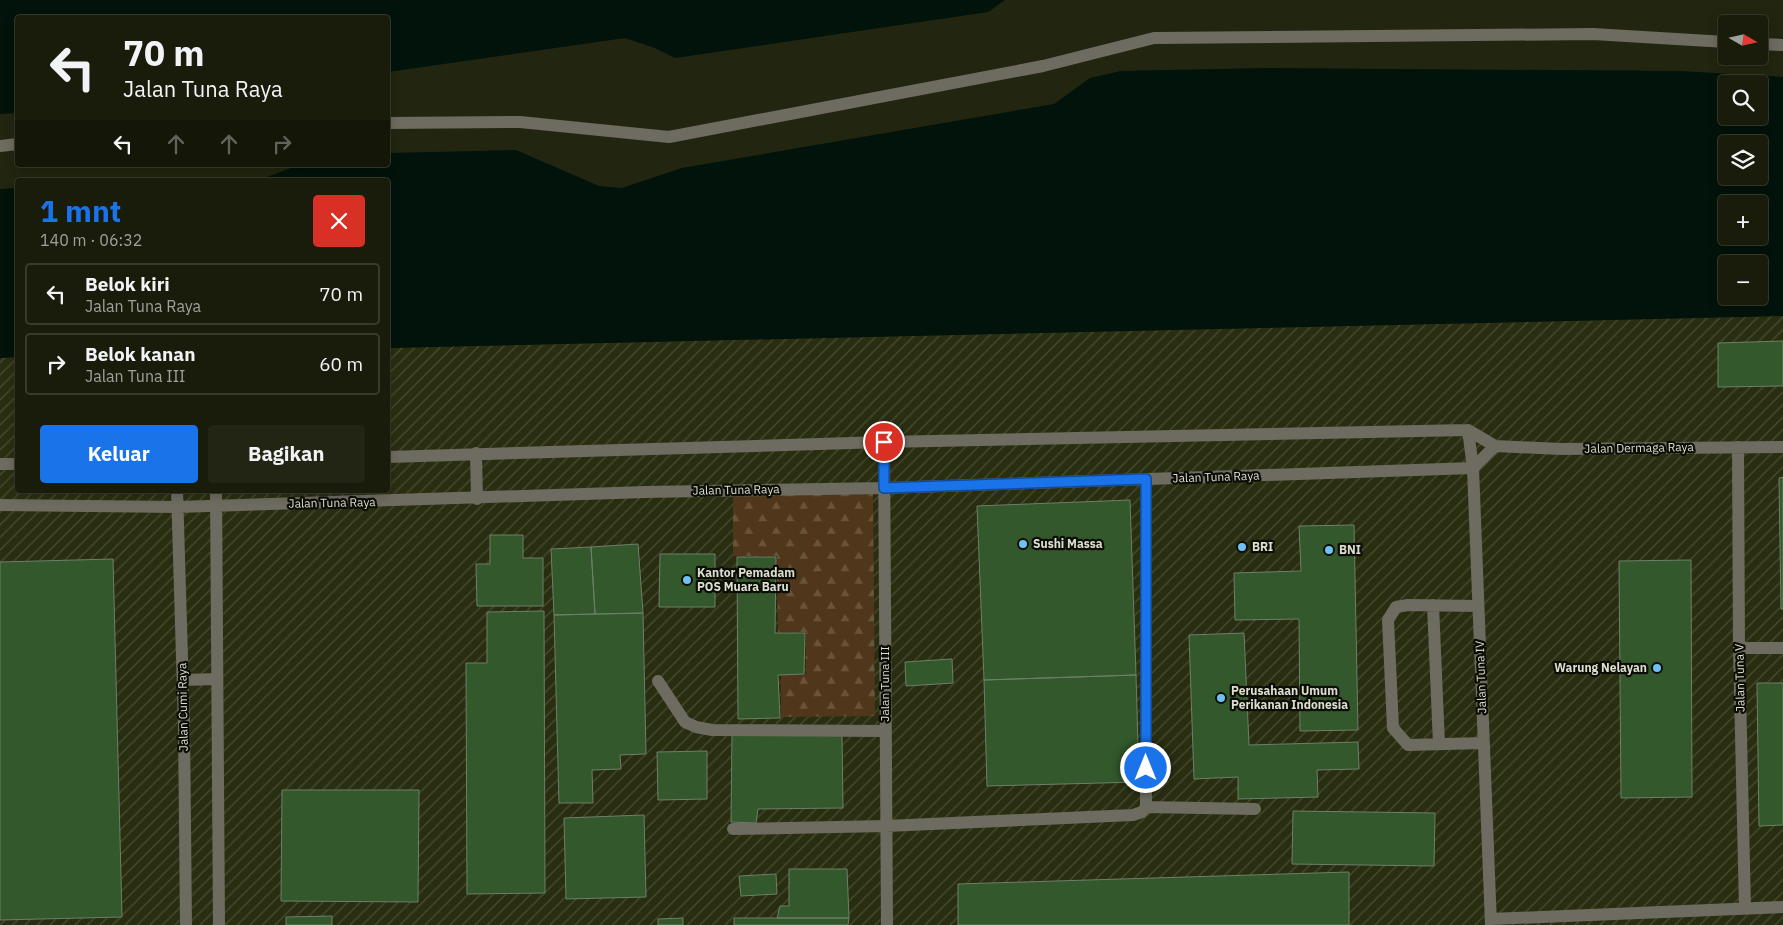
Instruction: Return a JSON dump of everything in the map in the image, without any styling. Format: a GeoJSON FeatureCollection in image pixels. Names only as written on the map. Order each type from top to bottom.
{"type":"FeatureCollection","features":[{"type":"Feature","properties":{"kind":"street"},"geometry":{"type":"LineString","coordinates":[[390,123],[520,122],[669,137],[1043,66],[1154,38],[1593,34],[1718,42]]}},
{"type":"Feature","properties":{"kind":"street"},"geometry":{"type":"LineString","coordinates":[[1768,44],[1783,45]]}},
{"type":"Feature","properties":{"kind":"street"},"geometry":{"type":"LineString","coordinates":[[0,146],[15,144]]}},
{"type":"Feature","properties":{"kind":"street"},"geometry":{"type":"LineString","coordinates":[[390,457],[884,442],[1468,430]]}},
{"type":"Feature","properties":{"kind":"street","name":"Jalan Dermaga Raya"},"geometry":{"type":"LineString","coordinates":[[1468,430],[1495,446],[1561,448],[1783,447]]}},
{"type":"Feature","properties":{"kind":"street","name":"Jalan Tuna IV"},"geometry":{"type":"LineString","coordinates":[[1468,430],[1473,468],[1491,922]]}},
{"type":"Feature","properties":{"kind":"street","name":"Jalan Tuna III"},"geometry":{"type":"LineString","coordinates":[[884,442],[887,925]]}},
{"type":"Feature","properties":{"kind":"street"},"geometry":{"type":"LineString","coordinates":[[1473,468],[1495,446]]}},
{"type":"Feature","properties":{"kind":"street","name":"Jalan Tuna V"},"geometry":{"type":"LineString","coordinates":[[1738,447],[1739,648],[1745,908]]}},
{"type":"Feature","properties":{"kind":"street"},"geometry":{"type":"LineString","coordinates":[[476,453],[477,499]]}},
{"type":"Feature","properties":{"kind":"street"},"geometry":{"type":"LineString","coordinates":[[0,464],[15,464]]}},
{"type":"Feature","properties":{"kind":"street","name":"Jalan Tuna Raya"},"geometry":{"type":"LineString","coordinates":[[0,505],[177,507],[477,499],[646,492],[884,488],[1473,468]]}},
{"type":"Feature","properties":{"kind":"street"},"geometry":{"type":"LineString","coordinates":[[733,829],[886,826],[1133,815],[1142,812],[1146,807],[1146,479]]}},
{"type":"Feature","properties":{"kind":"street","name":"Jalan Cumi Raya"},"geometry":{"type":"LineString","coordinates":[[177,493],[183,680],[186,925]]}},
{"type":"Feature","properties":{"kind":"street"},"geometry":{"type":"LineString","coordinates":[[216,493],[219,925]]}},
{"type":"Feature","properties":{"kind":"street"},"geometry":{"type":"LineString","coordinates":[[1478,606],[1433,605],[1396,607],[1388,620],[1393,728],[1408,745],[1483,743]]}},
{"type":"Feature","properties":{"kind":"street"},"geometry":{"type":"LineString","coordinates":[[1433,605],[1439,744]]}},
{"type":"Feature","properties":{"kind":"street"},"geometry":{"type":"LineString","coordinates":[[1739,648],[1783,648]]}},
{"type":"Feature","properties":{"kind":"street"},"geometry":{"type":"LineString","coordinates":[[183,680],[217,679]]}},
{"type":"Feature","properties":{"kind":"street"},"geometry":{"type":"LineString","coordinates":[[658,681],[686,722],[696,727],[712,730],[885,730]]}},
{"type":"Feature","properties":{"kind":"street"},"geometry":{"type":"LineString","coordinates":[[1146,807],[1255,809]]}},
{"type":"Feature","properties":{"kind":"street"},"geometry":{"type":"LineString","coordinates":[[1491,922],[1783,906]]}},
{"type":"Feature","properties":{"kind":"shaded area"},"geometry":{"type":"Polygon","coordinates":[[[0,0],[1005,0],[988,12],[675,58],[655,48],[625,38],[390,72],[390,15],[15,15],[15,113],[0,114],[0,0]]]}},
{"type":"Feature","properties":{"kind":"shaded area"},"geometry":{"type":"Polygon","coordinates":[[[1265,68],[1680,71],[1749,75],[1718,75],[1718,125],[1768,125],[1768,76],[1783,77],[1783,316],[390,348],[390,178],[264,178],[294,167],[390,167],[390,153],[516,150],[599,186],[622,188],[682,168],[1054,104],[1090,78],[1121,71],[1265,68]]]}},
{"type":"Feature","properties":{"kind":"shaded area"},"geometry":{"type":"Polygon","coordinates":[[[15,188],[15,357],[0,358],[0,189],[15,188]]]}},
{"type":"Feature","properties":{"kind":"shaded area"},"geometry":{"type":"Polygon","coordinates":[[[1783,316],[1783,925],[0,925],[0,358],[15,357],[15,493],[390,493],[390,348],[1783,316]]]}},
{"type":"Feature","properties":{"kind":"green space"},"geometry":{"type":"Polygon","coordinates":[[[873,493],[875,716],[781,717],[781,674],[806,674],[806,632],[778,632],[777,556],[733,556],[733,494],[873,493]]]}},
{"type":"Feature","properties":{"kind":"building"},"geometry":{"type":"Polygon","coordinates":[[[1783,341],[1783,386],[1718,387],[1718,343],[1783,341]]]}},
{"type":"Feature","properties":{"kind":"building"},"geometry":{"type":"Polygon","coordinates":[[[1783,477],[1783,609],[1781,609],[1779,478],[1783,477]]]}},
{"type":"Feature","properties":{"kind":"building"},"geometry":{"type":"Polygon","coordinates":[[[1130,500],[1136,675],[984,680],[977,506],[1130,500]]]}},
{"type":"Feature","properties":{"kind":"building"},"geometry":{"type":"Polygon","coordinates":[[[1354,525],[1358,730],[1300,731],[1299,619],[1235,620],[1234,573],[1301,571],[1299,526],[1354,525]]]}},
{"type":"Feature","properties":{"kind":"building"},"geometry":{"type":"Polygon","coordinates":[[[490,535],[523,535],[523,558],[543,558],[543,606],[477,606],[476,564],[490,564],[490,535]]]}},
{"type":"Feature","properties":{"kind":"building"},"geometry":{"type":"Polygon","coordinates":[[[638,544],[643,613],[595,614],[591,547],[638,544]]]}},
{"type":"Feature","properties":{"kind":"building"},"geometry":{"type":"Polygon","coordinates":[[[591,547],[595,614],[554,615],[551,549],[591,547]]]}},
{"type":"Feature","properties":{"kind":"building","name":"Kantor Pemadam POS Muara Baru"},"geometry":{"type":"Polygon","coordinates":[[[660,554],[715,554],[715,607],[659,607],[660,554]]]}},
{"type":"Feature","properties":{"kind":"building"},"geometry":{"type":"Polygon","coordinates":[[[737,557],[776,557],[775,633],[805,633],[804,674],[778,675],[780,718],[738,719],[737,557]]]}},
{"type":"Feature","properties":{"kind":"building"},"geometry":{"type":"Polygon","coordinates":[[[113,559],[122,917],[0,920],[0,562],[113,559]]]}},
{"type":"Feature","properties":{"kind":"building"},"geometry":{"type":"Polygon","coordinates":[[[1691,560],[1692,797],[1621,798],[1619,561],[1691,560]]]}},
{"type":"Feature","properties":{"kind":"building"},"geometry":{"type":"Polygon","coordinates":[[[544,611],[545,893],[467,894],[466,663],[487,663],[487,612],[544,611]]]}},
{"type":"Feature","properties":{"kind":"building"},"geometry":{"type":"Polygon","coordinates":[[[643,613],[646,754],[620,755],[621,769],[592,770],[593,803],[559,803],[554,615],[643,613]]]}},
{"type":"Feature","properties":{"kind":"building"},"geometry":{"type":"Polygon","coordinates":[[[1244,633],[1249,745],[1358,742],[1359,769],[1317,770],[1318,797],[1238,799],[1238,777],[1194,779],[1189,635],[1244,633]]]}},
{"type":"Feature","properties":{"kind":"building"},"geometry":{"type":"Polygon","coordinates":[[[952,659],[953,683],[906,686],[905,662],[952,659]]]}},
{"type":"Feature","properties":{"kind":"building"},"geometry":{"type":"Polygon","coordinates":[[[1136,675],[1139,782],[987,786],[984,680],[1136,675]]]}},
{"type":"Feature","properties":{"kind":"building"},"geometry":{"type":"Polygon","coordinates":[[[1757,683],[1783,683],[1783,825],[1759,826],[1757,683]]]}},
{"type":"Feature","properties":{"kind":"building"},"geometry":{"type":"Polygon","coordinates":[[[732,732],[842,735],[843,808],[758,809],[756,823],[731,822],[732,732]]]}},
{"type":"Feature","properties":{"kind":"building"},"geometry":{"type":"Polygon","coordinates":[[[707,751],[707,799],[658,800],[657,752],[707,751]]]}},
{"type":"Feature","properties":{"kind":"building"},"geometry":{"type":"Polygon","coordinates":[[[282,790],[419,790],[418,902],[281,901],[282,790]]]}},
{"type":"Feature","properties":{"kind":"building"},"geometry":{"type":"Polygon","coordinates":[[[1293,811],[1435,813],[1434,866],[1292,864],[1293,811]]]}},
{"type":"Feature","properties":{"kind":"building"},"geometry":{"type":"Polygon","coordinates":[[[644,815],[646,897],[566,899],[564,818],[644,815]]]}},
{"type":"Feature","properties":{"kind":"building"},"geometry":{"type":"Polygon","coordinates":[[[789,869],[847,869],[849,918],[777,918],[780,906],[789,906],[789,869]]]}},
{"type":"Feature","properties":{"kind":"building"},"geometry":{"type":"Polygon","coordinates":[[[1349,872],[1349,925],[958,925],[958,884],[1349,872]]]}},
{"type":"Feature","properties":{"kind":"building"},"geometry":{"type":"Polygon","coordinates":[[[776,874],[777,894],[741,896],[739,876],[776,874]]]}},
{"type":"Feature","properties":{"kind":"building"},"geometry":{"type":"Polygon","coordinates":[[[332,916],[332,925],[286,925],[286,917],[332,916]]]}},
{"type":"Feature","properties":{"kind":"building"},"geometry":{"type":"Polygon","coordinates":[[[683,918],[683,925],[658,925],[658,919],[683,918]]]}},
{"type":"Feature","properties":{"kind":"building"},"geometry":{"type":"Polygon","coordinates":[[[734,918],[849,918],[848,925],[734,925],[734,918]]]}},
{"type":"Feature","properties":{"kind":"place","name":"Sushi Massa"},"geometry":{"type":"Point","coordinates":[1023,544]}},
{"type":"Feature","properties":{"kind":"place","name":"BRI"},"geometry":{"type":"Point","coordinates":[1242,547]}},
{"type":"Feature","properties":{"kind":"place","name":"BNI"},"geometry":{"type":"Point","coordinates":[1329,550]}},
{"type":"Feature","properties":{"kind":"place","name":"Kantor Pemadam POS Muara Baru"},"geometry":{"type":"Point","coordinates":[687,580]}},
{"type":"Feature","properties":{"kind":"place","name":"Warung Nelayan"},"geometry":{"type":"Point","coordinates":[1657,668]}},
{"type":"Feature","properties":{"kind":"place","name":"Perusahaan Umum Perikanan Indonesia"},"geometry":{"type":"Point","coordinates":[1221,698]}},
{"type":"Feature","properties":{"kind":"route"},"geometry":{"type":"LineString","coordinates":[[884,442],[884,488],[1146,479],[1146,768]]}}]}
